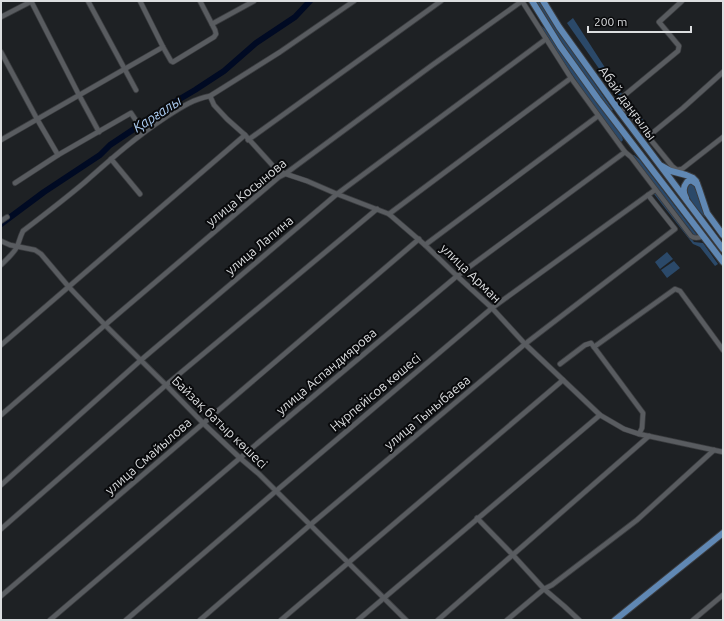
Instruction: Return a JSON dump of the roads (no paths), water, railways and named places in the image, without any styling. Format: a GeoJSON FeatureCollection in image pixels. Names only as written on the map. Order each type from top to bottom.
{"type":"FeatureCollection","features":[{"type":"Feature","properties":{"kind":"main road","name":"Абай даңғылы"},"geometry":{"type":"LineString","coordinates":[[532,1],[560,46],[598,99],[723,262]]}},
{"type":"Feature","properties":{"kind":"main road","name":"Абай даңғылы"},"geometry":{"type":"LineString","coordinates":[[543,1],[559,27],[620,112],[723,249]]}},
{"type":"Feature","properties":{"kind":"main road"},"geometry":{"type":"LineString","coordinates":[[658,164],[671,172],[693,178],[698,185],[707,213],[723,235]]}},
{"type":"Feature","properties":{"kind":"main road"},"geometry":{"type":"LineString","coordinates":[[689,204],[684,192],[685,184],[691,180],[698,185]]}},
{"type":"Feature","properties":{"kind":"main road"},"geometry":{"type":"LineString","coordinates":[[615,620],[723,533]]}},
{"type":"Feature","properties":{"kind":"street"},"geometry":{"type":"LineString","coordinates":[[1,17],[32,1],[99,132]]}},
{"type":"Feature","properties":{"kind":"street"},"geometry":{"type":"LineString","coordinates":[[88,1],[136,90]]}},
{"type":"Feature","properties":{"kind":"street"},"geometry":{"type":"LineString","coordinates":[[140,1],[163,47],[173,62],[214,37],[216,34],[200,1]]}},
{"type":"Feature","properties":{"kind":"street"},"geometry":{"type":"LineString","coordinates":[[212,24],[254,1]]}},
{"type":"Feature","properties":{"kind":"street"},"geometry":{"type":"LineString","coordinates":[[1,265],[17,247],[19,238],[23,231],[85,182],[137,138],[183,106],[201,97],[210,96],[280,52],[354,1]]}},
{"type":"Feature","properties":{"kind":"street"},"geometry":{"type":"LineString","coordinates":[[248,140],[441,1]]}},
{"type":"Feature","properties":{"kind":"street"},"geometry":{"type":"LineString","coordinates":[[682,1],[659,22],[679,46],[678,51],[620,100],[672,166],[677,170],[680,170],[723,137]]}},
{"type":"Feature","properties":{"kind":"street"},"geometry":{"type":"LineString","coordinates":[[521,2],[571,78],[625,152],[631,157],[691,236],[698,238],[703,236]]}},
{"type":"Feature","properties":{"kind":"street","name":"улица Косынова"},"geometry":{"type":"LineString","coordinates":[[1,415],[279,177],[521,2]]}},
{"type":"Feature","properties":{"kind":"street","name":"улица Лапина"},"geometry":{"type":"LineString","coordinates":[[1,485],[141,360],[337,194],[546,39]]}},
{"type":"Feature","properties":{"kind":"street"},"geometry":{"type":"LineString","coordinates":[[1,140],[163,47]]}},
{"type":"Feature","properties":{"kind":"street"},"geometry":{"type":"LineString","coordinates":[[1,52],[58,155]]}},
{"type":"Feature","properties":{"kind":"street"},"geometry":{"type":"LineString","coordinates":[[646,134],[650,134],[723,72]]}},
{"type":"Feature","properties":{"kind":"street"},"geometry":{"type":"LineString","coordinates":[[389,214],[571,78]]}},
{"type":"Feature","properties":{"kind":"street","name":"улица Арман"},"geometry":{"type":"LineString","coordinates":[[210,96],[214,105],[280,172],[307,181],[389,214],[426,245],[492,308],[525,344],[600,415],[624,429],[639,434],[723,452]]}},
{"type":"Feature","properties":{"kind":"street"},"geometry":{"type":"LineString","coordinates":[[620,112],[626,108]]}},
{"type":"Feature","properties":{"kind":"street"},"geometry":{"type":"LineString","coordinates":[[15,182],[58,155],[131,113],[137,122]]}},
{"type":"Feature","properties":{"kind":"street"},"geometry":{"type":"LineString","coordinates":[[426,245],[598,116]]}},
{"type":"Feature","properties":{"kind":"street"},"geometry":{"type":"LineString","coordinates":[[1,345],[245,135]]}},
{"type":"Feature","properties":{"kind":"street","name":"улица Аспандиярова"},"geometry":{"type":"LineString","coordinates":[[50,620],[457,276],[625,152]]}},
{"type":"Feature","properties":{"kind":"street"},"geometry":{"type":"LineString","coordinates":[[111,159],[140,194]]}},
{"type":"Feature","properties":{"kind":"street","name":"Нұрпейісов көшесі"},"geometry":{"type":"LineString","coordinates":[[126,620],[492,308],[656,190]]}},
{"type":"Feature","properties":{"kind":"street","name":"улица Тыныбаева"},"geometry":{"type":"LineString","coordinates":[[200,620],[310,525],[525,344],[676,230],[648,195]]}},
{"type":"Feature","properties":{"kind":"street"},"geometry":{"type":"LineString","coordinates":[[1,529],[166,385],[377,210]]}},
{"type":"Feature","properties":{"kind":"street"},"geometry":{"type":"LineString","coordinates":[[1,221],[7,216]]}},
{"type":"Feature","properties":{"kind":"street","name":"улица Смайылова"},"geometry":{"type":"LineString","coordinates":[[1,596],[419,239]]}},
{"type":"Feature","properties":{"kind":"street","name":"Байзақ батыр көшесі"},"geometry":{"type":"LineString","coordinates":[[1,241],[17,247],[34,250],[41,254],[68,286],[105,325],[202,423],[259,474],[406,620]]}},
{"type":"Feature","properties":{"kind":"street"},"geometry":{"type":"LineString","coordinates":[[594,347],[675,289],[680,291],[723,350]]}},
{"type":"Feature","properties":{"kind":"street"},"geometry":{"type":"LineString","coordinates":[[560,364],[591,343],[643,413],[642,428],[639,434]]}},
{"type":"Feature","properties":{"kind":"street"},"geometry":{"type":"LineString","coordinates":[[281,620],[563,380]]}},
{"type":"Feature","properties":{"kind":"street"},"geometry":{"type":"LineString","coordinates":[[358,620],[600,415]]}},
{"type":"Feature","properties":{"kind":"street"},"geometry":{"type":"LineString","coordinates":[[438,620],[649,436]]}},
{"type":"Feature","properties":{"kind":"street"},"geometry":{"type":"LineString","coordinates":[[507,620],[544,589],[552,585],[637,520],[714,450]]}},
{"type":"Feature","properties":{"kind":"street"},"geometry":{"type":"LineString","coordinates":[[477,518],[544,589],[578,620]]}},
{"type":"Feature","properties":{"kind":"street"},"geometry":{"type":"LineString","coordinates":[[693,620],[723,595]]}},
{"type":"Feature","properties":{"kind":"waterway","name":"Қарғалы"},"geometry":{"type":"LineString","coordinates":[[1,224],[44,192],[100,155],[110,145],[224,71],[256,43],[295,17],[310,1]]}}]}
